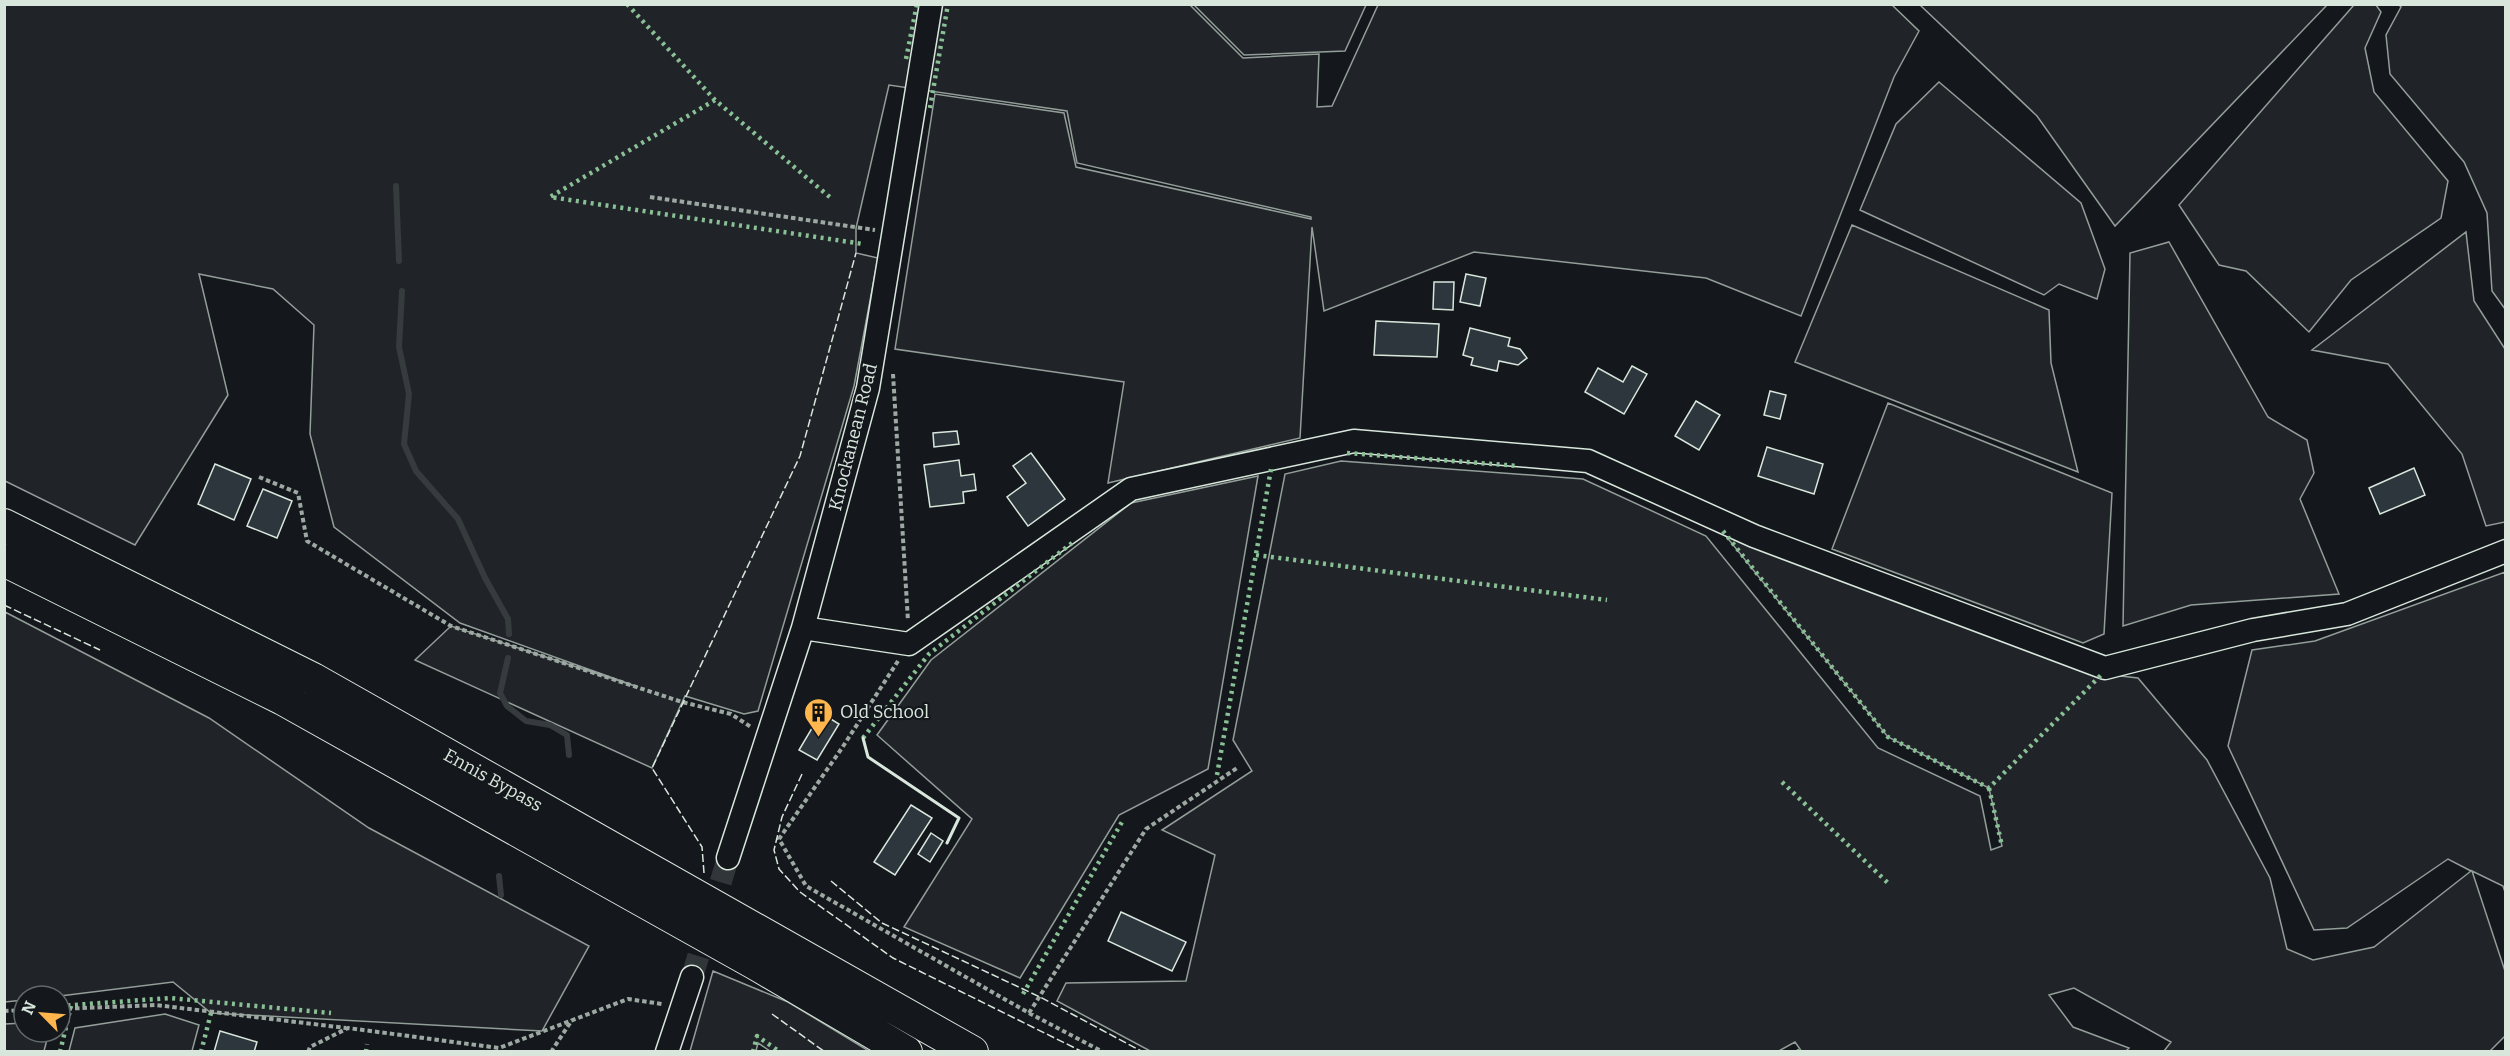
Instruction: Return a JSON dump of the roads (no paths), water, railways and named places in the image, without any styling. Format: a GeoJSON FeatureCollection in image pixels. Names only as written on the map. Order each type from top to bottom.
{"type":"FeatureCollection","features":[{"type":"Feature","properties":{"kind":"highway","name":"Ennis Bypass"},"geometry":{"type":"LineString","coordinates":[[4,525],[313,679],[972,1052]]}},
{"type":"Feature","properties":{"kind":"highway","name":"Ennis Bypass"},"geometry":{"type":"LineString","coordinates":[[4,560],[283,699],[756,964],[906,1052]]}},
{"type":"Feature","properties":{"kind":"street","name":"Knockanean Road"},"geometry":{"type":"LineString","coordinates":[[728,858],[803,628],[868,388],[931,4]]}},
{"type":"Feature","properties":{"kind":"street"},"geometry":{"type":"LineString","coordinates":[[803,628],[909,644],[1131,489],[1354,441],[1588,461],[1754,536],[2105,668],[2253,630],[2347,614],[2505,551]]}},
{"type":"Feature","properties":{"kind":"street"},"geometry":{"type":"LineString","coordinates":[[667,1052],[692,977]]}},
{"type":"Feature","properties":{"kind":"waterway"},"geometry":{"type":"LineString","coordinates":[[396,186],[399,261]]}},
{"type":"Feature","properties":{"kind":"waterway"},"geometry":{"type":"LineString","coordinates":[[402,291],[399,347],[409,394],[404,444],[416,471],[458,519],[485,578],[508,619],[509,634]]}},
{"type":"Feature","properties":{"kind":"waterway"},"geometry":{"type":"LineString","coordinates":[[508,658],[500,693],[507,706],[526,721],[550,725],[567,735],[569,755]]}},
{"type":"Feature","properties":{"kind":"waterway"},"geometry":{"type":"LineString","coordinates":[[499,876],[501,895]]}},
{"type":"Feature","properties":{"kind":"tunnel"},"geometry":{"type":"LineString","coordinates":[[692,977],[728,858]]}},
{"type":"Feature","properties":{"kind":"place","name":"Old School"},"geometry":{"type":"Point","coordinates":[819,738]}}]}
